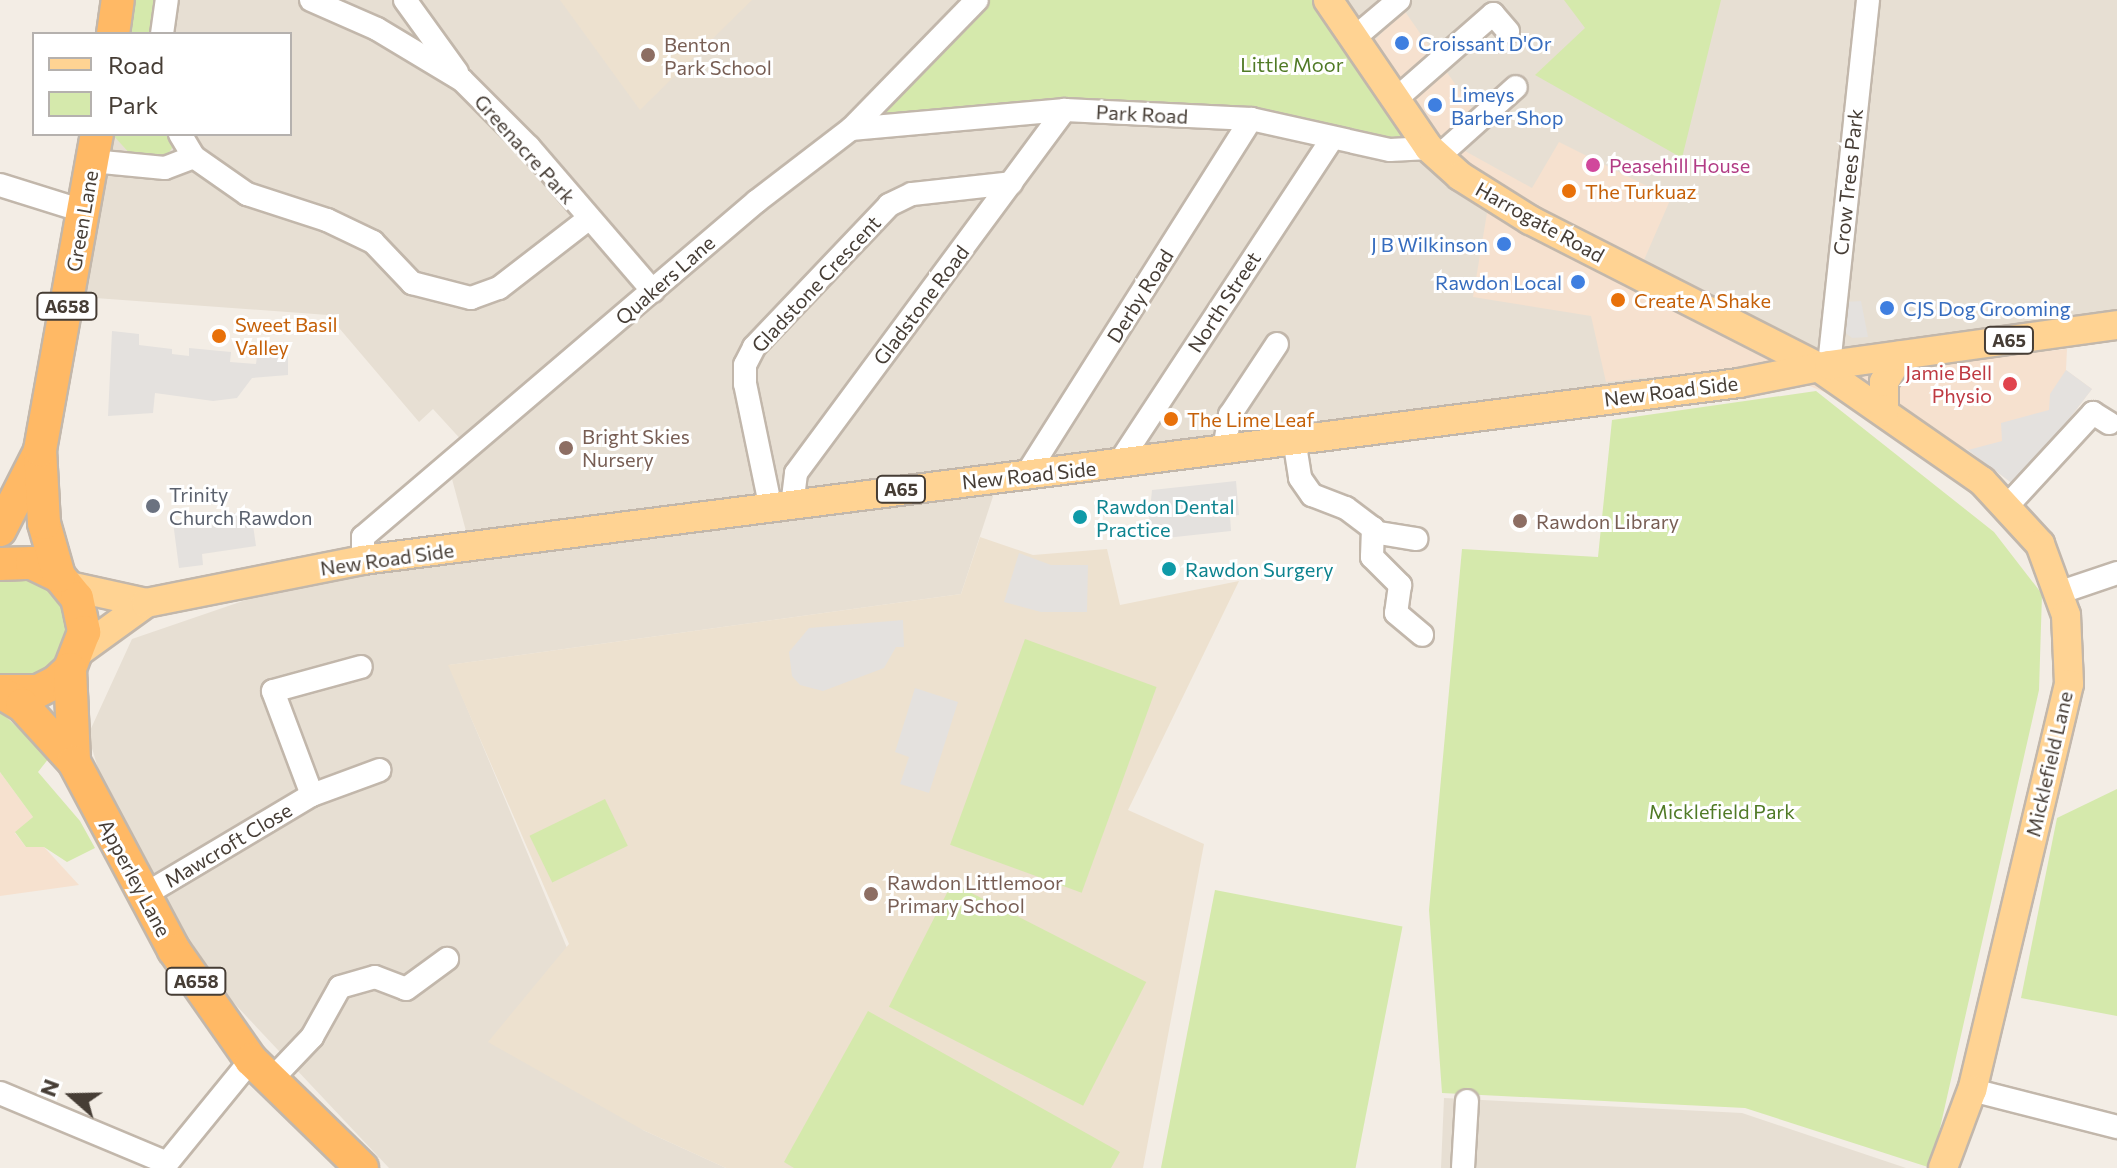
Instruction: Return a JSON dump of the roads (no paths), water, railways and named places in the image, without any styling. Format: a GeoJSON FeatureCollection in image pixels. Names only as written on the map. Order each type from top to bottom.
{"type":"FeatureCollection","features":[{"type":"Feature","properties":{"kind":"highway"},"geometry":{"type":"LineString","coordinates":[[113,32],[118,0]]}},
{"type":"Feature","properties":{"kind":"highway","name":"Green Lane"},"geometry":{"type":"LineString","coordinates":[[64,581],[44,523],[40,450],[95,147]]}},
{"type":"Feature","properties":{"kind":"highway","name":"Green Lane"},"geometry":{"type":"LineString","coordinates":[[0,530],[40,450]]}},
{"type":"Feature","properties":{"kind":"highway"},"geometry":{"type":"LineString","coordinates":[[0,564],[32,563],[64,581]]}},
{"type":"Feature","properties":{"kind":"highway","name":"A658"},"geometry":{"type":"LineString","coordinates":[[0,692],[38,691],[75,660],[82,612],[64,581]]}},
{"type":"Feature","properties":{"kind":"highway","name":"Apperley Lane"},"geometry":{"type":"LineString","coordinates":[[74,762],[75,660]]}},
{"type":"Feature","properties":{"kind":"highway","name":"Apperley Lane"},"geometry":{"type":"LineString","coordinates":[[0,692],[22,705],[74,762],[174,950],[262,1070],[362,1168]]}},
{"type":"Feature","properties":{"kind":"main road","name":"Harrogate Road"},"geometry":{"type":"LineString","coordinates":[[1328,0],[1434,152],[1530,220],[1823,366]]}},
{"type":"Feature","properties":{"kind":"main road","name":"A65"},"geometry":{"type":"LineString","coordinates":[[1823,366],[2117,325]]}},
{"type":"Feature","properties":{"kind":"main road"},"geometry":{"type":"LineString","coordinates":[[1884,412],[1884,382],[1900,355]]}},
{"type":"Feature","properties":{"kind":"main road","name":"Micklefield Lane"},"geometry":{"type":"LineString","coordinates":[[1823,366],[2009,504],[2040,544],[2061,592],[2069,684],[1972,1090],[1943,1168]]}},
{"type":"Feature","properties":{"kind":"main road","name":"New Road Side"},"geometry":{"type":"LineString","coordinates":[[64,581],[146,603],[363,560],[782,508],[1028,472],[1117,466],[1294,439],[1739,383],[1823,366]]}},
{"type":"Feature","properties":{"kind":"main road","name":"New Road Side"},"geometry":{"type":"LineString","coordinates":[[75,660],[146,603]]}},
{"type":"Feature","properties":{"kind":"street"},"geometry":{"type":"LineString","coordinates":[[162,32],[167,0]]}},
{"type":"Feature","properties":{"kind":"street","name":"Greenacre Park"},"geometry":{"type":"LineString","coordinates":[[311,0],[377,29],[462,80]]}},
{"type":"Feature","properties":{"kind":"street","name":"Greenacre Park"},"geometry":{"type":"LineString","coordinates":[[405,0],[462,80],[529,147],[587,220],[653,291]]}},
{"type":"Feature","properties":{"kind":"street","name":"Quakers Lane"},"geometry":{"type":"LineString","coordinates":[[363,560],[363,537],[757,201],[851,129],[977,0]]}},
{"type":"Feature","properties":{"kind":"street"},"geometry":{"type":"LineString","coordinates":[[1354,38],[1399,0]]}},
{"type":"Feature","properties":{"kind":"street","name":"Crow Trees Park"},"geometry":{"type":"LineString","coordinates":[[1823,366],[1868,0]]}},
{"type":"Feature","properties":{"kind":"street"},"geometry":{"type":"LineString","coordinates":[[1396,99],[1493,14],[1508,31]]}},
{"type":"Feature","properties":{"kind":"street"},"geometry":{"type":"LineString","coordinates":[[1434,152],[1516,87]]}},
{"type":"Feature","properties":{"kind":"street","name":"Park Road"},"geometry":{"type":"LineString","coordinates":[[851,129],[1065,110],[1251,119],[1390,150],[1434,152]]}},
{"type":"Feature","properties":{"kind":"street","name":"Gladstone Road"},"geometry":{"type":"LineString","coordinates":[[782,508],[796,473],[1065,110]]}},
{"type":"Feature","properties":{"kind":"street","name":"Derby Road"},"geometry":{"type":"LineString","coordinates":[[1028,472],[1251,119]]}},
{"type":"Feature","properties":{"kind":"street"},"geometry":{"type":"LineString","coordinates":[[95,147],[165,168],[194,157],[181,136]]}},
{"type":"Feature","properties":{"kind":"street","name":"North Street"},"geometry":{"type":"LineString","coordinates":[[1117,466],[1332,139]]}},
{"type":"Feature","properties":{"kind":"street","name":"Greenacre Park"},"geometry":{"type":"LineString","coordinates":[[194,157],[247,194],[327,220],[373,242],[412,283],[471,298],[499,288],[587,220]]}},
{"type":"Feature","properties":{"kind":"street","name":"Gladstone Crescent"},"geometry":{"type":"LineString","coordinates":[[782,508],[745,365],[754,347],[889,205],[939,190],[1011,183]]}},
{"type":"Feature","properties":{"kind":"street"},"geometry":{"type":"LineString","coordinates":[[0,185],[83,211]]}},
{"type":"Feature","properties":{"kind":"street"},"geometry":{"type":"LineString","coordinates":[[1224,449],[1230,415],[1277,344]]}},
{"type":"Feature","properties":{"kind":"street"},"geometry":{"type":"LineString","coordinates":[[2009,504],[2093,413],[2109,423]]}},
{"type":"Feature","properties":{"kind":"street"},"geometry":{"type":"LineString","coordinates":[[1294,439],[1300,478],[1312,495],[1346,508],[1373,532],[1416,539]]}},
{"type":"Feature","properties":{"kind":"street"},"geometry":{"type":"LineString","coordinates":[[1373,532],[1372,557],[1400,585],[1396,613],[1422,635]]}},
{"type":"Feature","properties":{"kind":"street"},"geometry":{"type":"LineString","coordinates":[[2061,592],[2117,573]]}},
{"type":"Feature","properties":{"kind":"street","name":"Mawcroft Close"},"geometry":{"type":"LineString","coordinates":[[312,795],[273,691],[361,667]]}},
{"type":"Feature","properties":{"kind":"street","name":"Mawcroft Close"},"geometry":{"type":"LineString","coordinates":[[144,895],[312,795],[380,770]]}},
{"type":"Feature","properties":{"kind":"street"},"geometry":{"type":"LineString","coordinates":[[0,1093],[165,1166],[262,1070],[312,1037],[340,987],[375,977],[412,987],[447,959]]}},
{"type":"Feature","properties":{"kind":"street"},"geometry":{"type":"LineString","coordinates":[[1972,1090],[2117,1127]]}},
{"type":"Feature","properties":{"kind":"street"},"geometry":{"type":"LineString","coordinates":[[1463,1168],[1467,1101]]}},
{"type":"Feature","properties":{"kind":"place","name":"Croissant D'Or"},"geometry":{"type":"Point","coordinates":[1402,43]}},
{"type":"Feature","properties":{"kind":"place","name":"Benton Park School"},"geometry":{"type":"Point","coordinates":[648,55]}},
{"type":"Feature","properties":{"kind":"place","name":"Limeys Barber Shop"},"geometry":{"type":"Point","coordinates":[1435,105]}},
{"type":"Feature","properties":{"kind":"place","name":"Peasehill House"},"geometry":{"type":"Point","coordinates":[1593,165]}},
{"type":"Feature","properties":{"kind":"place","name":"The Turkuaz"},"geometry":{"type":"Point","coordinates":[1569,191]}},
{"type":"Feature","properties":{"kind":"place","name":"J B Wilkinson"},"geometry":{"type":"Point","coordinates":[1504,244]}},
{"type":"Feature","properties":{"kind":"place","name":"Rawdon Local"},"geometry":{"type":"Point","coordinates":[1578,282]}},
{"type":"Feature","properties":{"kind":"place","name":"Create A Shake"},"geometry":{"type":"Point","coordinates":[1618,300]}},
{"type":"Feature","properties":{"kind":"place","name":"CJS Dog Grooming"},"geometry":{"type":"Point","coordinates":[1887,308]}},
{"type":"Feature","properties":{"kind":"place","name":"Sweet Basil Valley"},"geometry":{"type":"Point","coordinates":[219,336]}},
{"type":"Feature","properties":{"kind":"place","name":"Jamie Bell Physio"},"geometry":{"type":"Point","coordinates":[2010,384]}},
{"type":"Feature","properties":{"kind":"place","name":"The Lime Leaf"},"geometry":{"type":"Point","coordinates":[1171,419]}},
{"type":"Feature","properties":{"kind":"place","name":"Bright Skies Nursery"},"geometry":{"type":"Point","coordinates":[566,448]}},
{"type":"Feature","properties":{"kind":"place","name":"Trinity Church Rawdon"},"geometry":{"type":"Point","coordinates":[153,506]}},
{"type":"Feature","properties":{"kind":"place","name":"Rawdon Dental Practice"},"geometry":{"type":"Point","coordinates":[1080,517]}},
{"type":"Feature","properties":{"kind":"place","name":"Rawdon Library"},"geometry":{"type":"Point","coordinates":[1520,521]}},
{"type":"Feature","properties":{"kind":"place","name":"Rawdon Surgery"},"geometry":{"type":"Point","coordinates":[1169,569]}},
{"type":"Feature","properties":{"kind":"place","name":"Rawdon Littlemoor Primary School"},"geometry":{"type":"Point","coordinates":[871,894]}},
{"type":"Feature","properties":{"kind":"park label","name":"Little Moor"},"geometry":{"type":"Point","coordinates":[1292,64]}},
{"type":"Feature","properties":{"kind":"park label","name":"Micklefield Park"},"geometry":{"type":"Point","coordinates":[1722,811]}}]}
